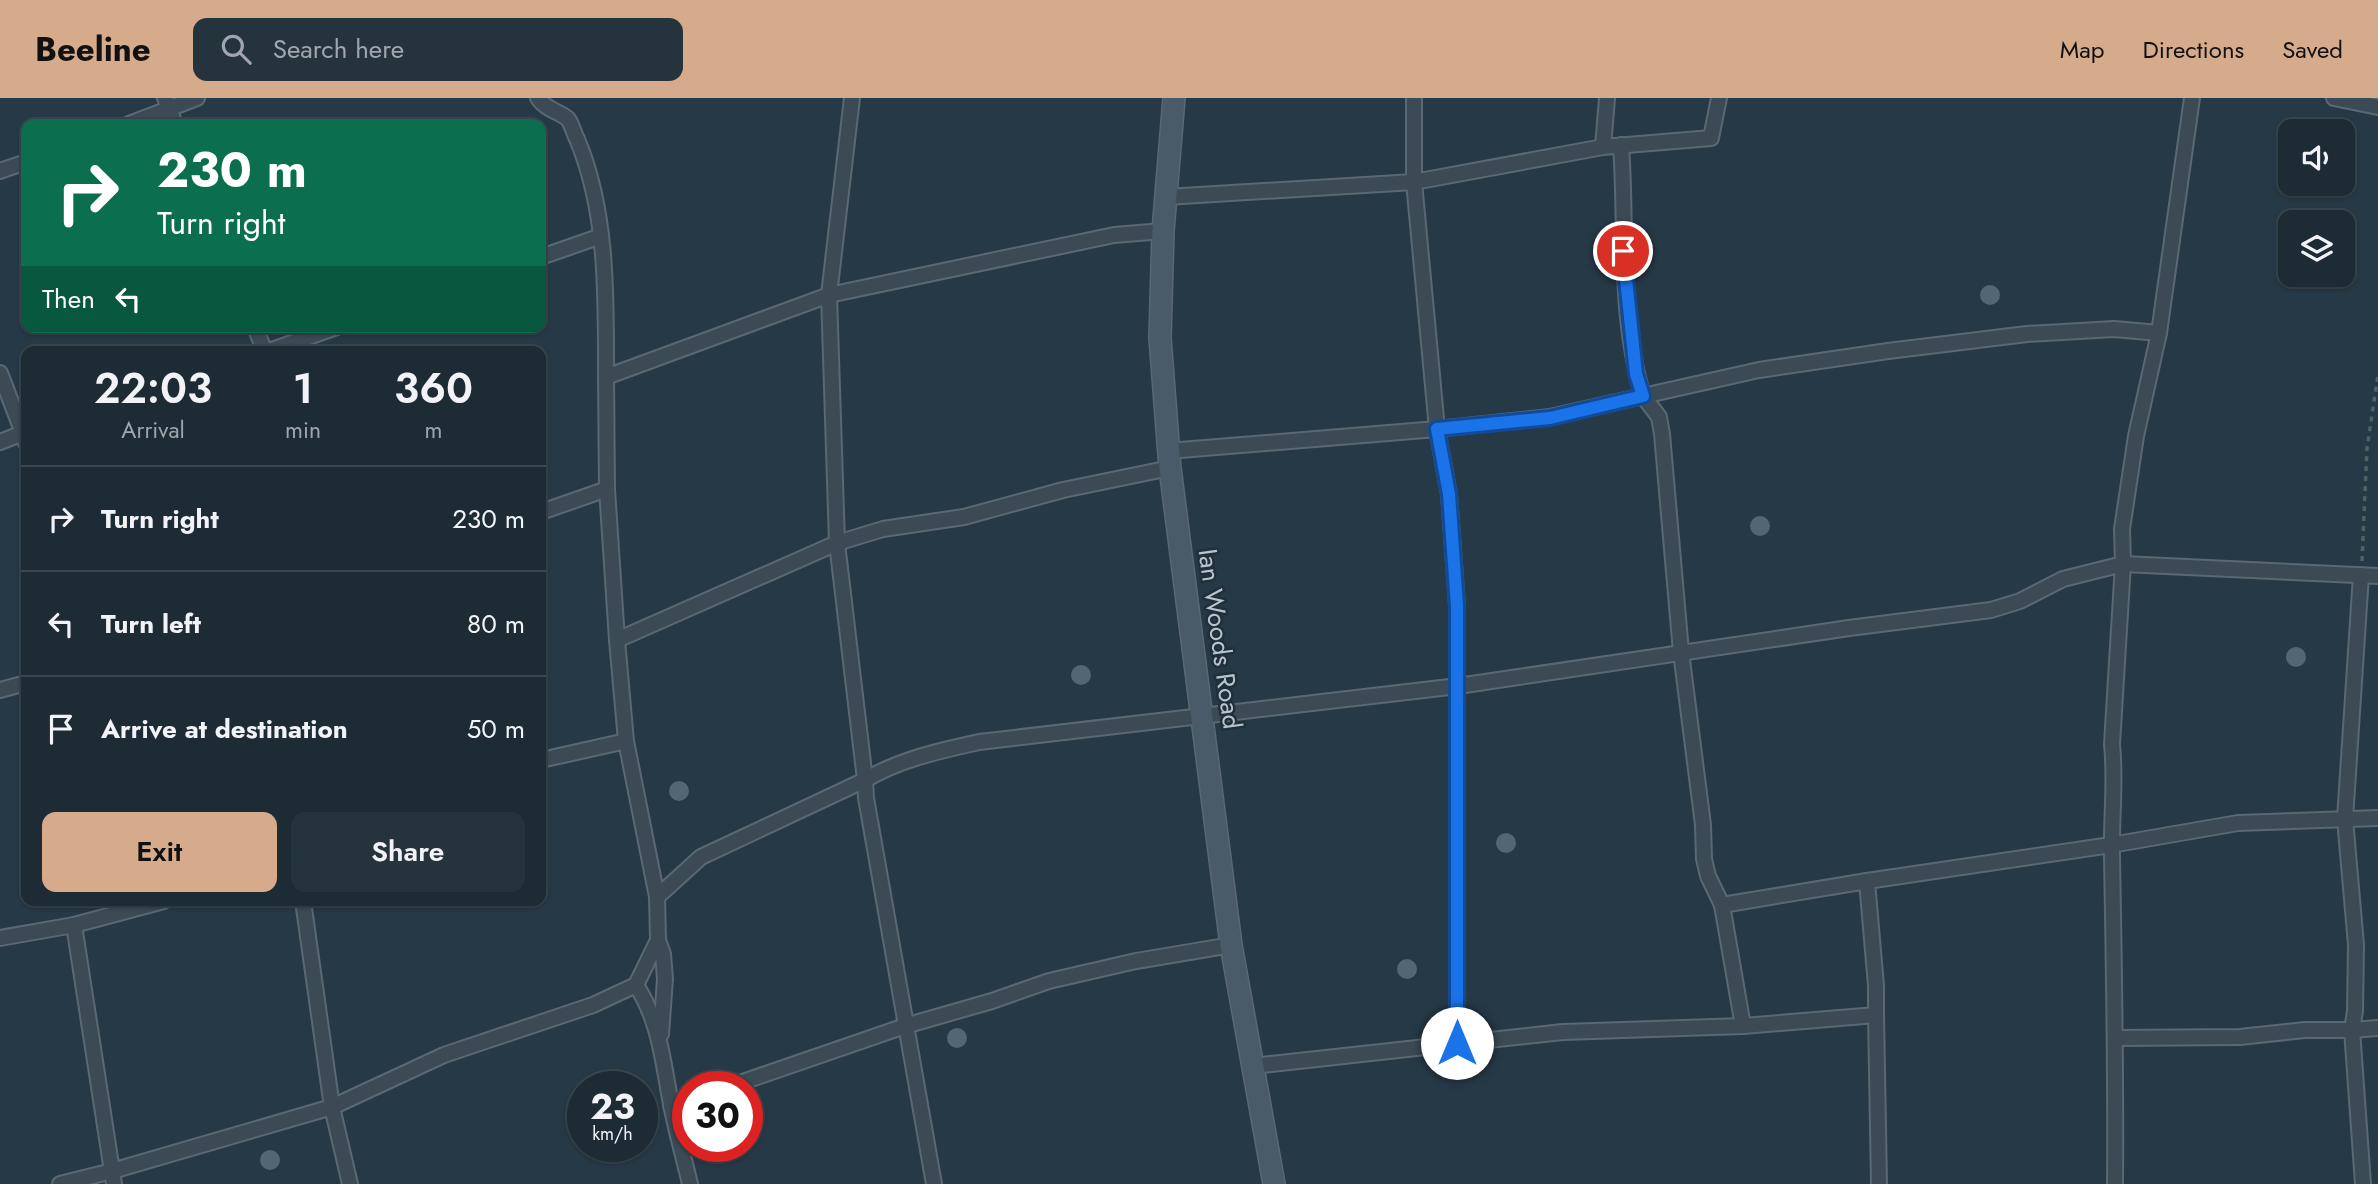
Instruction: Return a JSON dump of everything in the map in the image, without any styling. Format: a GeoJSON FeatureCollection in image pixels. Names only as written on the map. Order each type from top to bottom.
{"type":"FeatureCollection","features":[{"type":"Feature","properties":{"kind":"street"},"geometry":{"type":"LineString","coordinates":[[138,119],[167,104],[197,98]]}},
{"type":"Feature","properties":{"kind":"street"},"geometry":{"type":"LineString","coordinates":[[538,98],[543,105],[568,120],[585,159],[601,236],[606,288],[607,489],[617,640],[626,741],[657,897],[658,940],[663,954],[665,979],[661,1041]]}},
{"type":"Feature","properties":{"kind":"street"},"geometry":{"type":"LineString","coordinates":[[852,98],[829,295],[837,543],[866,798],[934,1184]]}},
{"type":"Feature","properties":{"kind":"street","name":"Ian Woods Road"},"geometry":{"type":"LineString","coordinates":[[1174,98],[1163,231],[1160,338],[1169,460],[1231,945],[1274,1184]]}},
{"type":"Feature","properties":{"kind":"street"},"geometry":{"type":"LineString","coordinates":[[1414,98],[1414,183],[1437,429],[1449,494],[1454,543],[1458,686],[1457,1043]]}},
{"type":"Feature","properties":{"kind":"street"},"geometry":{"type":"LineString","coordinates":[[1603,147],[1607,98]]}},
{"type":"Feature","properties":{"kind":"street"},"geometry":{"type":"LineString","coordinates":[[1166,197],[1414,183],[1603,147],[1711,138],[1719,98]]}},
{"type":"Feature","properties":{"kind":"street"},"geometry":{"type":"LineString","coordinates":[[2115,1184],[2112,744],[2123,564],[2122,529],[2136,436],[2159,333],[2192,98]]}},
{"type":"Feature","properties":{"kind":"street"},"geometry":{"type":"LineString","coordinates":[[2334,98],[2378,107]]}},
{"type":"Feature","properties":{"kind":"street"},"geometry":{"type":"LineString","coordinates":[[1621,145],[1624,187],[1623,251],[1636,374],[1643,396],[1659,417],[1662,434],[1681,652],[1703,825],[1704,859],[1708,876],[1722,905],[1743,1026]]}},
{"type":"Feature","properties":{"kind":"street"},"geometry":{"type":"LineString","coordinates":[[0,171],[21,164]]}},
{"type":"Feature","properties":{"kind":"street"},"geometry":{"type":"LineString","coordinates":[[606,377],[829,295],[1114,235],[1163,231]]}},
{"type":"Feature","properties":{"kind":"street"},"geometry":{"type":"LineString","coordinates":[[546,255],[601,236]]}},
{"type":"Feature","properties":{"kind":"street"},"geometry":{"type":"LineString","coordinates":[[617,640],[837,543],[883,529],[964,517],[1169,460],[1550,418],[1759,370],[1977,340],[2114,329],[2159,333]]}},
{"type":"Feature","properties":{"kind":"street"},"geometry":{"type":"LineString","coordinates":[[283,346],[320,333]]}},
{"type":"Feature","properties":{"kind":"street"},"geometry":{"type":"LineString","coordinates":[[0,373],[21,426]]}},
{"type":"Feature","properties":{"kind":"street"},"geometry":{"type":"LineString","coordinates":[[0,442],[21,437]]}},
{"type":"Feature","properties":{"kind":"street"},"geometry":{"type":"LineString","coordinates":[[546,510],[607,489]]}},
{"type":"Feature","properties":{"kind":"street"},"geometry":{"type":"LineString","coordinates":[[657,897],[701,857],[889,767],[924,754],[979,742],[1458,686],[1681,652],[1991,610],[2020,601],[2063,579],[2123,564],[2288,574],[2378,576]]}},
{"type":"Feature","properties":{"kind":"street"},"geometry":{"type":"LineString","coordinates":[[2361,575],[2345,818],[2356,945],[2355,1011],[2352,1030],[2363,1184]]}},
{"type":"Feature","properties":{"kind":"street"},"geometry":{"type":"LineString","coordinates":[[0,690],[21,684]]}},
{"type":"Feature","properties":{"kind":"street"},"geometry":{"type":"LineString","coordinates":[[546,760],[626,741]]}},
{"type":"Feature","properties":{"kind":"street"},"geometry":{"type":"LineString","coordinates":[[1722,905],[2238,823],[2378,818]]}},
{"type":"Feature","properties":{"kind":"street"},"geometry":{"type":"LineString","coordinates":[[1867,881],[1876,986],[1879,1184]]}},
{"type":"Feature","properties":{"kind":"street"},"geometry":{"type":"LineString","coordinates":[[0,938],[74,925],[145,906]]}},
{"type":"Feature","properties":{"kind":"street"},"geometry":{"type":"LineString","coordinates":[[304,906],[332,1107],[350,1184]]}},
{"type":"Feature","properties":{"kind":"street"},"geometry":{"type":"LineString","coordinates":[[74,925],[113,1178]]}},
{"type":"Feature","properties":{"kind":"street"},"geometry":{"type":"LineString","coordinates":[[60,1184],[113,1178],[332,1107],[444,1055],[593,1005],[636,985],[658,940]]}},
{"type":"Feature","properties":{"kind":"street"},"geometry":{"type":"LineString","coordinates":[[763,1075],[905,1026],[1049,981],[1136,961],[1231,945]]}},
{"type":"Feature","properties":{"kind":"street"},"geometry":{"type":"LineString","coordinates":[[636,985],[647,1001],[661,1041],[671,1106],[690,1184]]}},
{"type":"Feature","properties":{"kind":"street"},"geometry":{"type":"LineString","coordinates":[[1253,1066],[1563,1031],[1743,1026],[1876,1015]]}},
{"type":"Feature","properties":{"kind":"street"},"geometry":{"type":"LineString","coordinates":[[2116,1038],[2240,1037],[2305,1030],[2378,1028]]}},
{"type":"Feature","properties":{"kind":"path"},"geometry":{"type":"LineString","coordinates":[[2361,575],[2367,448],[2378,375]]}},
{"type":"Feature","properties":{"kind":"building"},"geometry":{"type":"Polygon","coordinates":[[[1990,285],[1997,288],[2000,295],[1997,302],[1990,305],[1983,302],[1980,295],[1983,288],[1990,285]]]}},
{"type":"Feature","properties":{"kind":"building"},"geometry":{"type":"Polygon","coordinates":[[[1760,516],[1767,519],[1770,526],[1767,533],[1760,536],[1753,533],[1750,526],[1753,519],[1760,516]]]}},
{"type":"Feature","properties":{"kind":"building"},"geometry":{"type":"Polygon","coordinates":[[[2296,647],[2303,650],[2306,657],[2303,664],[2296,667],[2289,664],[2286,657],[2289,650],[2296,647]]]}},
{"type":"Feature","properties":{"kind":"building"},"geometry":{"type":"Polygon","coordinates":[[[1081,665],[1088,668],[1091,675],[1088,682],[1081,685],[1074,682],[1071,675],[1074,668],[1081,665]]]}},
{"type":"Feature","properties":{"kind":"building"},"geometry":{"type":"Polygon","coordinates":[[[679,781],[686,784],[689,791],[686,798],[679,801],[672,798],[669,791],[672,784],[679,781]]]}},
{"type":"Feature","properties":{"kind":"building"},"geometry":{"type":"Polygon","coordinates":[[[1506,833],[1513,836],[1516,843],[1513,850],[1506,853],[1499,850],[1496,843],[1499,836],[1506,833]]]}},
{"type":"Feature","properties":{"kind":"building"},"geometry":{"type":"Polygon","coordinates":[[[1407,959],[1414,962],[1417,969],[1414,976],[1407,979],[1400,976],[1397,969],[1400,962],[1407,959]]]}},
{"type":"Feature","properties":{"kind":"building"},"geometry":{"type":"Polygon","coordinates":[[[957,1028],[964,1031],[967,1038],[964,1045],[957,1048],[950,1045],[947,1038],[950,1031],[957,1028]]]}},
{"type":"Feature","properties":{"kind":"building"},"geometry":{"type":"Polygon","coordinates":[[[270,1150],[277,1153],[280,1160],[277,1167],[270,1170],[263,1167],[260,1160],[263,1153],[270,1150]]]}},
{"type":"Feature","properties":{"kind":"route"},"geometry":{"type":"LineString","coordinates":[[1457,1043],[1457,606],[1449,494],[1437,429],[1550,418],[1643,396],[1636,374],[1623,251]]}}]}
